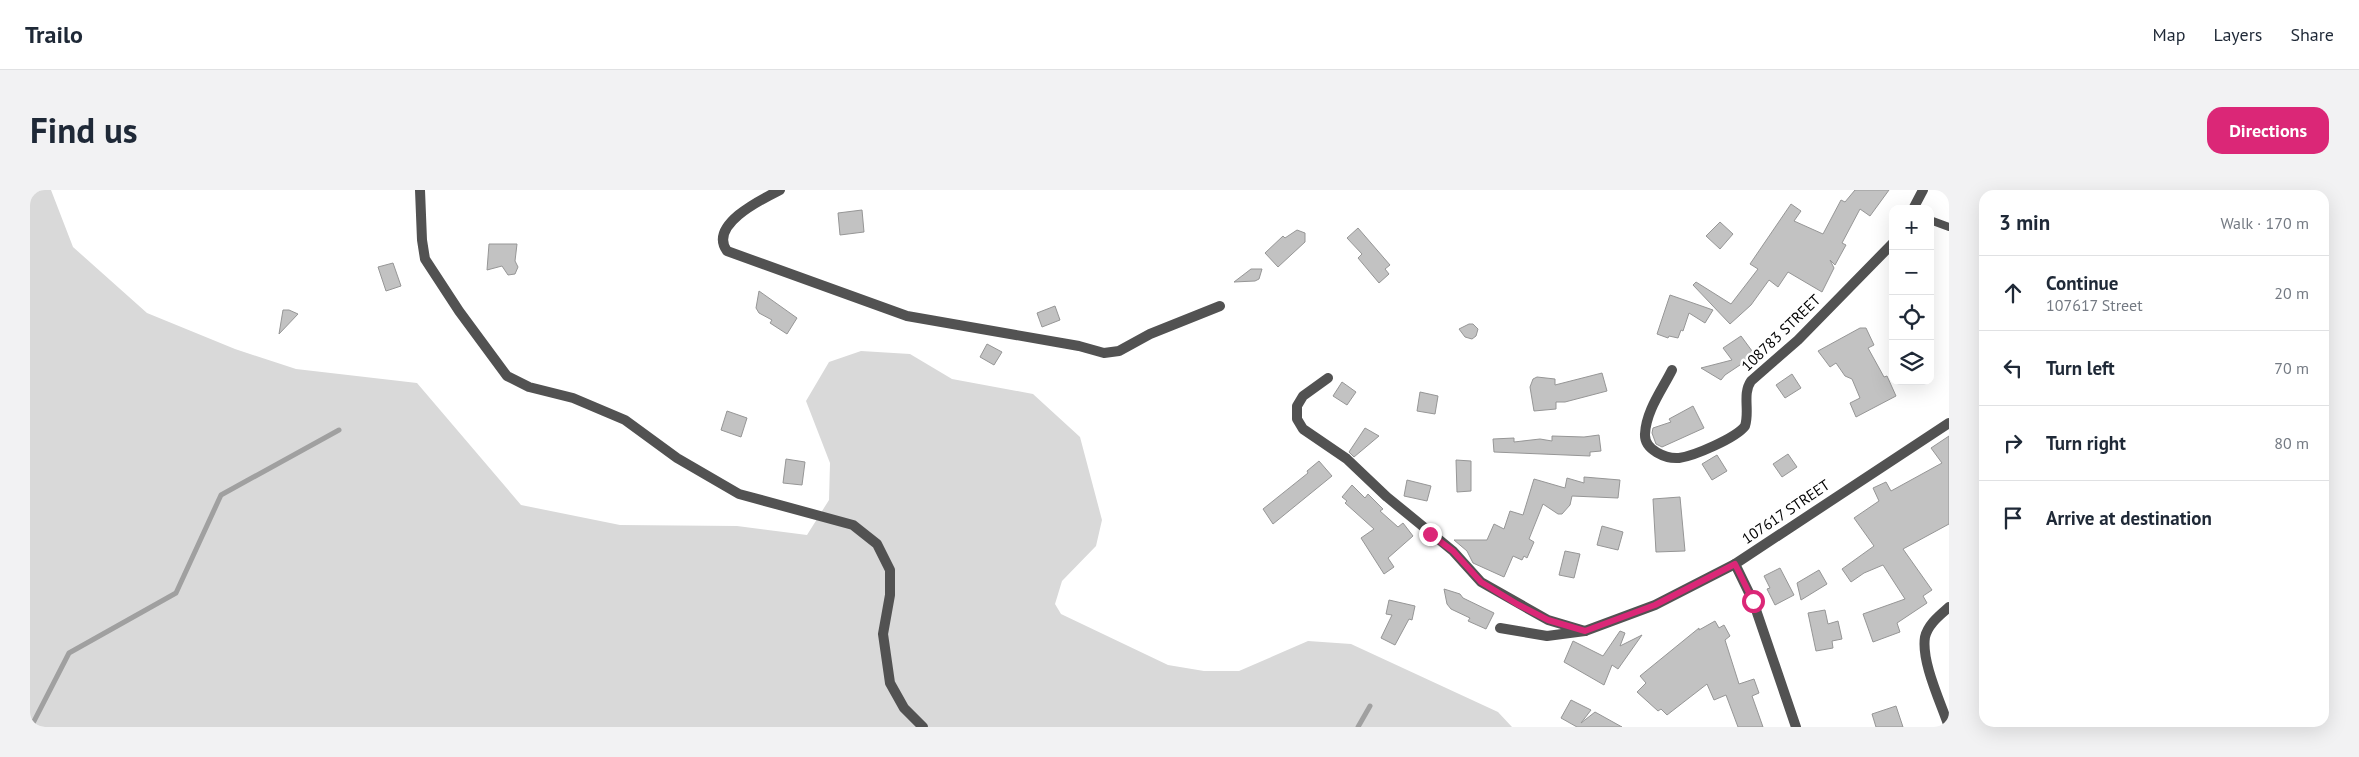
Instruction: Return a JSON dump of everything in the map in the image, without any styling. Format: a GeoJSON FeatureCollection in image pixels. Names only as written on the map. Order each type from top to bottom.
{"type":"FeatureCollection","features":[{"type":"Feature","properties":{"kind":"street"},"geometry":{"type":"LineString","coordinates":[[420,190],[422,240],[425,259],[459,311],[507,376],[529,387],[573,398],[625,420],[678,458],[739,494],[853,526],[877,544],[890,570],[890,595],[883,634],[890,683],[904,708],[923,727]]}},
{"type":"Feature","properties":{"kind":"street"},"geometry":{"type":"LineString","coordinates":[[780,190],[743,210],[728,226],[723,238],[727,251],[907,316],[1112,353],[1150,334],[1220,306]]}},
{"type":"Feature","properties":{"kind":"street"},"geometry":{"type":"LineString","coordinates":[[1915,205],[1923,190]]}},
{"type":"Feature","properties":{"kind":"street","name":"108783 STREET"},"geometry":{"type":"LineString","coordinates":[[1672,370],[1649,413],[1644,435],[1649,445],[1659,454],[1680,458],[1724,442],[1745,426],[1748,411],[1746,390],[1752,381],[1798,340],[1889,247]]}},
{"type":"Feature","properties":{"kind":"street"},"geometry":{"type":"LineString","coordinates":[[1328,378],[1304,396],[1297,406],[1297,419],[1303,429],[1347,459],[1387,497],[1453,551],[1481,582],[1548,620],[1585,631]]}},
{"type":"Feature","properties":{"kind":"street","name":"107617 STREET"},"geometry":{"type":"LineString","coordinates":[[1796,727],[1753,601],[1735,564],[1949,422]]}},
{"type":"Feature","properties":{"kind":"street"},"geometry":{"type":"LineString","coordinates":[[1500,628],[1547,636],[1585,631],[1655,605],[1735,564]]}},
{"type":"Feature","properties":{"kind":"street"},"geometry":{"type":"LineString","coordinates":[[1949,607],[1932,622],[1926,637],[1926,658],[1949,727]]}},
{"type":"Feature","properties":{"kind":"lane"},"geometry":{"type":"LineString","coordinates":[[1934,221],[1949,227]]}},
{"type":"Feature","properties":{"kind":"shaded area"},"geometry":{"type":"Polygon","coordinates":[[[30,190],[51,190],[73,247],[147,313],[235,349],[296,369],[417,383],[521,505],[620,525],[737,526],[807,535],[829,500],[830,463],[806,401],[829,362],[861,351],[910,354],[952,379],[1033,394],[1080,437],[1102,520],[1096,546],[1062,581],[1055,604],[1061,614],[1168,665],[1204,671],[1239,671],[1308,641],[1351,644],[1498,712],[1512,727],[30,727],[30,190]]]}},
{"type":"Feature","properties":{"kind":"building"},"geometry":{"type":"Polygon","coordinates":[[[1855,190],[1889,190],[1870,216],[1860,209],[1842,243],[1846,245],[1835,265],[1830,260],[1834,268],[1822,292],[1788,272],[1778,287],[1769,280],[1751,305],[1730,324],[1693,285],[1696,282],[1731,304],[1758,269],[1750,264],[1791,204],[1801,211],[1794,221],[1823,234],[1841,200],[1845,202],[1855,190]]]}},
{"type":"Feature","properties":{"kind":"building"},"geometry":{"type":"Polygon","coordinates":[[[862,210],[864,232],[840,235],[838,213],[862,210]]]}},
{"type":"Feature","properties":{"kind":"building"},"geometry":{"type":"Polygon","coordinates":[[[1720,222],[1733,234],[1720,249],[1706,236],[1720,222]]]}},
{"type":"Feature","properties":{"kind":"building"},"geometry":{"type":"Polygon","coordinates":[[[1358,228],[1390,265],[1385,269],[1389,274],[1379,283],[1358,258],[1362,254],[1347,238],[1358,228]]]}},
{"type":"Feature","properties":{"kind":"building"},"geometry":{"type":"Polygon","coordinates":[[[1297,230],[1305,233],[1305,242],[1278,267],[1265,253],[1283,236],[1285,238],[1297,230]]]}},
{"type":"Feature","properties":{"kind":"building"},"geometry":{"type":"Polygon","coordinates":[[[489,244],[517,244],[515,261],[518,267],[515,274],[508,275],[502,266],[487,270],[489,244]]]}},
{"type":"Feature","properties":{"kind":"building"},"geometry":{"type":"Polygon","coordinates":[[[393,263],[401,286],[386,291],[378,267],[393,263]]]}},
{"type":"Feature","properties":{"kind":"building"},"geometry":{"type":"Polygon","coordinates":[[[1251,269],[1262,269],[1259,279],[1255,281],[1234,282],[1251,269]]]}},
{"type":"Feature","properties":{"kind":"building"},"geometry":{"type":"Polygon","coordinates":[[[759,291],[797,318],[787,334],[770,323],[772,320],[759,313],[756,308],[759,291]]]}},
{"type":"Feature","properties":{"kind":"building"},"geometry":{"type":"Polygon","coordinates":[[[1670,295],[1713,310],[1705,323],[1689,313],[1683,331],[1681,330],[1678,338],[1669,336],[1668,338],[1657,334],[1670,295]]]}},
{"type":"Feature","properties":{"kind":"building"},"geometry":{"type":"Polygon","coordinates":[[[1055,306],[1060,320],[1042,327],[1037,313],[1055,306]]]}},
{"type":"Feature","properties":{"kind":"building"},"geometry":{"type":"Polygon","coordinates":[[[283,310],[289,310],[298,314],[279,334],[283,310]]]}},
{"type":"Feature","properties":{"kind":"building"},"geometry":{"type":"Polygon","coordinates":[[[1473,324],[1478,329],[1476,336],[1472,339],[1465,337],[1459,329],[1473,324]]]}},
{"type":"Feature","properties":{"kind":"building"},"geometry":{"type":"Polygon","coordinates":[[[1860,328],[1866,328],[1874,345],[1868,348],[1884,377],[1887,376],[1889,385],[1891,385],[1896,396],[1856,417],[1850,403],[1860,398],[1852,379],[1845,376],[1836,363],[1830,367],[1818,351],[1860,328]]]}},
{"type":"Feature","properties":{"kind":"building"},"geometry":{"type":"Polygon","coordinates":[[[1741,336],[1755,355],[1725,375],[1721,380],[1701,368],[1732,360],[1723,348],[1741,336]]]}},
{"type":"Feature","properties":{"kind":"building"},"geometry":{"type":"Polygon","coordinates":[[[987,344],[1002,352],[994,365],[980,357],[987,344]]]}},
{"type":"Feature","properties":{"kind":"building"},"geometry":{"type":"Polygon","coordinates":[[[1602,373],[1607,391],[1565,402],[1556,402],[1556,409],[1534,411],[1530,387],[1533,379],[1537,377],[1555,379],[1555,385],[1602,373]]]}},
{"type":"Feature","properties":{"kind":"building"},"geometry":{"type":"Polygon","coordinates":[[[1792,374],[1801,388],[1785,398],[1776,385],[1792,374]]]}},
{"type":"Feature","properties":{"kind":"building"},"geometry":{"type":"Polygon","coordinates":[[[1342,382],[1356,392],[1347,405],[1333,396],[1342,382]]]}},
{"type":"Feature","properties":{"kind":"building"},"geometry":{"type":"Polygon","coordinates":[[[1420,392],[1438,396],[1435,414],[1417,411],[1420,392]]]}},
{"type":"Feature","properties":{"kind":"building"},"geometry":{"type":"Polygon","coordinates":[[[1693,406],[1704,428],[1662,447],[1656,444],[1652,433],[1653,428],[1671,422],[1669,419],[1693,406]]]}},
{"type":"Feature","properties":{"kind":"building"},"geometry":{"type":"Polygon","coordinates":[[[727,411],[747,418],[741,437],[721,430],[727,411]]]}},
{"type":"Feature","properties":{"kind":"building"},"geometry":{"type":"Polygon","coordinates":[[[1365,428],[1379,436],[1354,457],[1349,452],[1365,428]]]}},
{"type":"Feature","properties":{"kind":"building"},"geometry":{"type":"Polygon","coordinates":[[[1599,435],[1601,451],[1590,452],[1590,456],[1494,452],[1493,439],[1514,438],[1514,442],[1540,439],[1552,441],[1552,436],[1584,437],[1599,435]]]}},
{"type":"Feature","properties":{"kind":"building"},"geometry":{"type":"Polygon","coordinates":[[[1949,436],[1949,524],[1903,549],[1932,590],[1923,596],[1927,603],[1897,623],[1900,632],[1873,642],[1863,614],[1905,599],[1883,565],[1864,573],[1851,582],[1842,569],[1874,546],[1854,518],[1879,501],[1873,488],[1886,482],[1891,491],[1942,463],[1931,448],[1949,436]]]}},
{"type":"Feature","properties":{"kind":"building"},"geometry":{"type":"Polygon","coordinates":[[[1788,454],[1797,467],[1782,477],[1773,464],[1788,454]]]}},
{"type":"Feature","properties":{"kind":"building"},"geometry":{"type":"Polygon","coordinates":[[[1717,455],[1727,471],[1712,480],[1702,464],[1717,455]]]}},
{"type":"Feature","properties":{"kind":"building"},"geometry":{"type":"Polygon","coordinates":[[[786,459],[805,462],[802,485],[783,483],[786,459]]]}},
{"type":"Feature","properties":{"kind":"building"},"geometry":{"type":"Polygon","coordinates":[[[1456,460],[1471,461],[1471,491],[1457,492],[1456,460]]]}},
{"type":"Feature","properties":{"kind":"building"},"geometry":{"type":"Polygon","coordinates":[[[1319,461],[1332,476],[1273,524],[1263,509],[1308,473],[1307,471],[1319,461]]]}},
{"type":"Feature","properties":{"kind":"building"},"geometry":{"type":"Polygon","coordinates":[[[1584,477],[1620,480],[1618,498],[1572,496],[1570,505],[1562,514],[1558,514],[1543,504],[1529,539],[1534,542],[1527,558],[1524,556],[1522,560],[1513,556],[1504,577],[1473,563],[1467,551],[1454,540],[1487,540],[1494,524],[1504,529],[1510,511],[1523,515],[1534,479],[1565,488],[1567,478],[1584,483],[1584,477]]]}},
{"type":"Feature","properties":{"kind":"building"},"geometry":{"type":"Polygon","coordinates":[[[1407,480],[1431,486],[1427,501],[1404,496],[1407,480]]]}},
{"type":"Feature","properties":{"kind":"building"},"geometry":{"type":"Polygon","coordinates":[[[1352,485],[1365,498],[1368,494],[1383,509],[1380,511],[1398,527],[1403,523],[1413,536],[1388,558],[1394,567],[1384,574],[1361,538],[1374,529],[1345,503],[1347,501],[1342,497],[1352,485]]]}},
{"type":"Feature","properties":{"kind":"building"},"geometry":{"type":"Polygon","coordinates":[[[1680,497],[1685,551],[1656,552],[1653,499],[1680,497]]]}},
{"type":"Feature","properties":{"kind":"building"},"geometry":{"type":"Polygon","coordinates":[[[1602,526],[1623,532],[1618,550],[1597,545],[1602,526]]]}},
{"type":"Feature","properties":{"kind":"building"},"geometry":{"type":"Polygon","coordinates":[[[1565,551],[1580,554],[1574,578],[1559,575],[1565,551]]]}},
{"type":"Feature","properties":{"kind":"building"},"geometry":{"type":"Polygon","coordinates":[[[1780,568],[1794,595],[1775,605],[1767,589],[1770,588],[1764,576],[1780,568]]]}},
{"type":"Feature","properties":{"kind":"building"},"geometry":{"type":"Polygon","coordinates":[[[1819,570],[1827,584],[1801,600],[1797,583],[1819,570]]]}},
{"type":"Feature","properties":{"kind":"building"},"geometry":{"type":"Polygon","coordinates":[[[1444,589],[1460,594],[1463,598],[1494,613],[1486,629],[1468,621],[1470,618],[1451,609],[1447,604],[1444,589]]]}},
{"type":"Feature","properties":{"kind":"building"},"geometry":{"type":"Polygon","coordinates":[[[1389,600],[1415,606],[1412,620],[1409,619],[1395,645],[1381,638],[1392,615],[1386,614],[1389,600]]]}},
{"type":"Feature","properties":{"kind":"building"},"geometry":{"type":"Polygon","coordinates":[[[1825,610],[1828,624],[1838,621],[1842,639],[1832,641],[1833,648],[1816,651],[1808,613],[1825,610]]]}},
{"type":"Feature","properties":{"kind":"building"},"geometry":{"type":"Polygon","coordinates":[[[1715,621],[1719,628],[1724,625],[1730,636],[1725,640],[1739,684],[1754,679],[1759,693],[1752,696],[1763,727],[1738,727],[1726,695],[1714,700],[1707,684],[1667,715],[1661,709],[1658,711],[1637,692],[1646,683],[1640,676],[1699,628],[1699,630],[1715,621]]]}},
{"type":"Feature","properties":{"kind":"building"},"geometry":{"type":"Polygon","coordinates":[[[1620,631],[1625,633],[1620,646],[1642,635],[1618,669],[1612,665],[1604,685],[1564,662],[1573,641],[1603,656],[1620,631]]]}},
{"type":"Feature","properties":{"kind":"building"},"geometry":{"type":"Polygon","coordinates":[[[1571,700],[1591,710],[1581,723],[1595,712],[1622,727],[1577,727],[1561,718],[1571,700]]]}},
{"type":"Feature","properties":{"kind":"building"},"geometry":{"type":"Polygon","coordinates":[[[1896,706],[1903,727],[1876,727],[1872,714],[1896,706]]]}},
{"type":"Feature","properties":{"kind":"waterway"},"geometry":{"type":"LineString","coordinates":[[31,727],[69,653],[176,593],[221,495],[339,430]]}},
{"type":"Feature","properties":{"kind":"waterway"},"geometry":{"type":"LineString","coordinates":[[1358,727],[1370,706]]}},
{"type":"Feature","properties":{"kind":"route"},"geometry":{"type":"LineString","coordinates":[[1430,534],[1453,551],[1481,582],[1548,620],[1585,631],[1655,605],[1735,564],[1753,601]]}}]}
